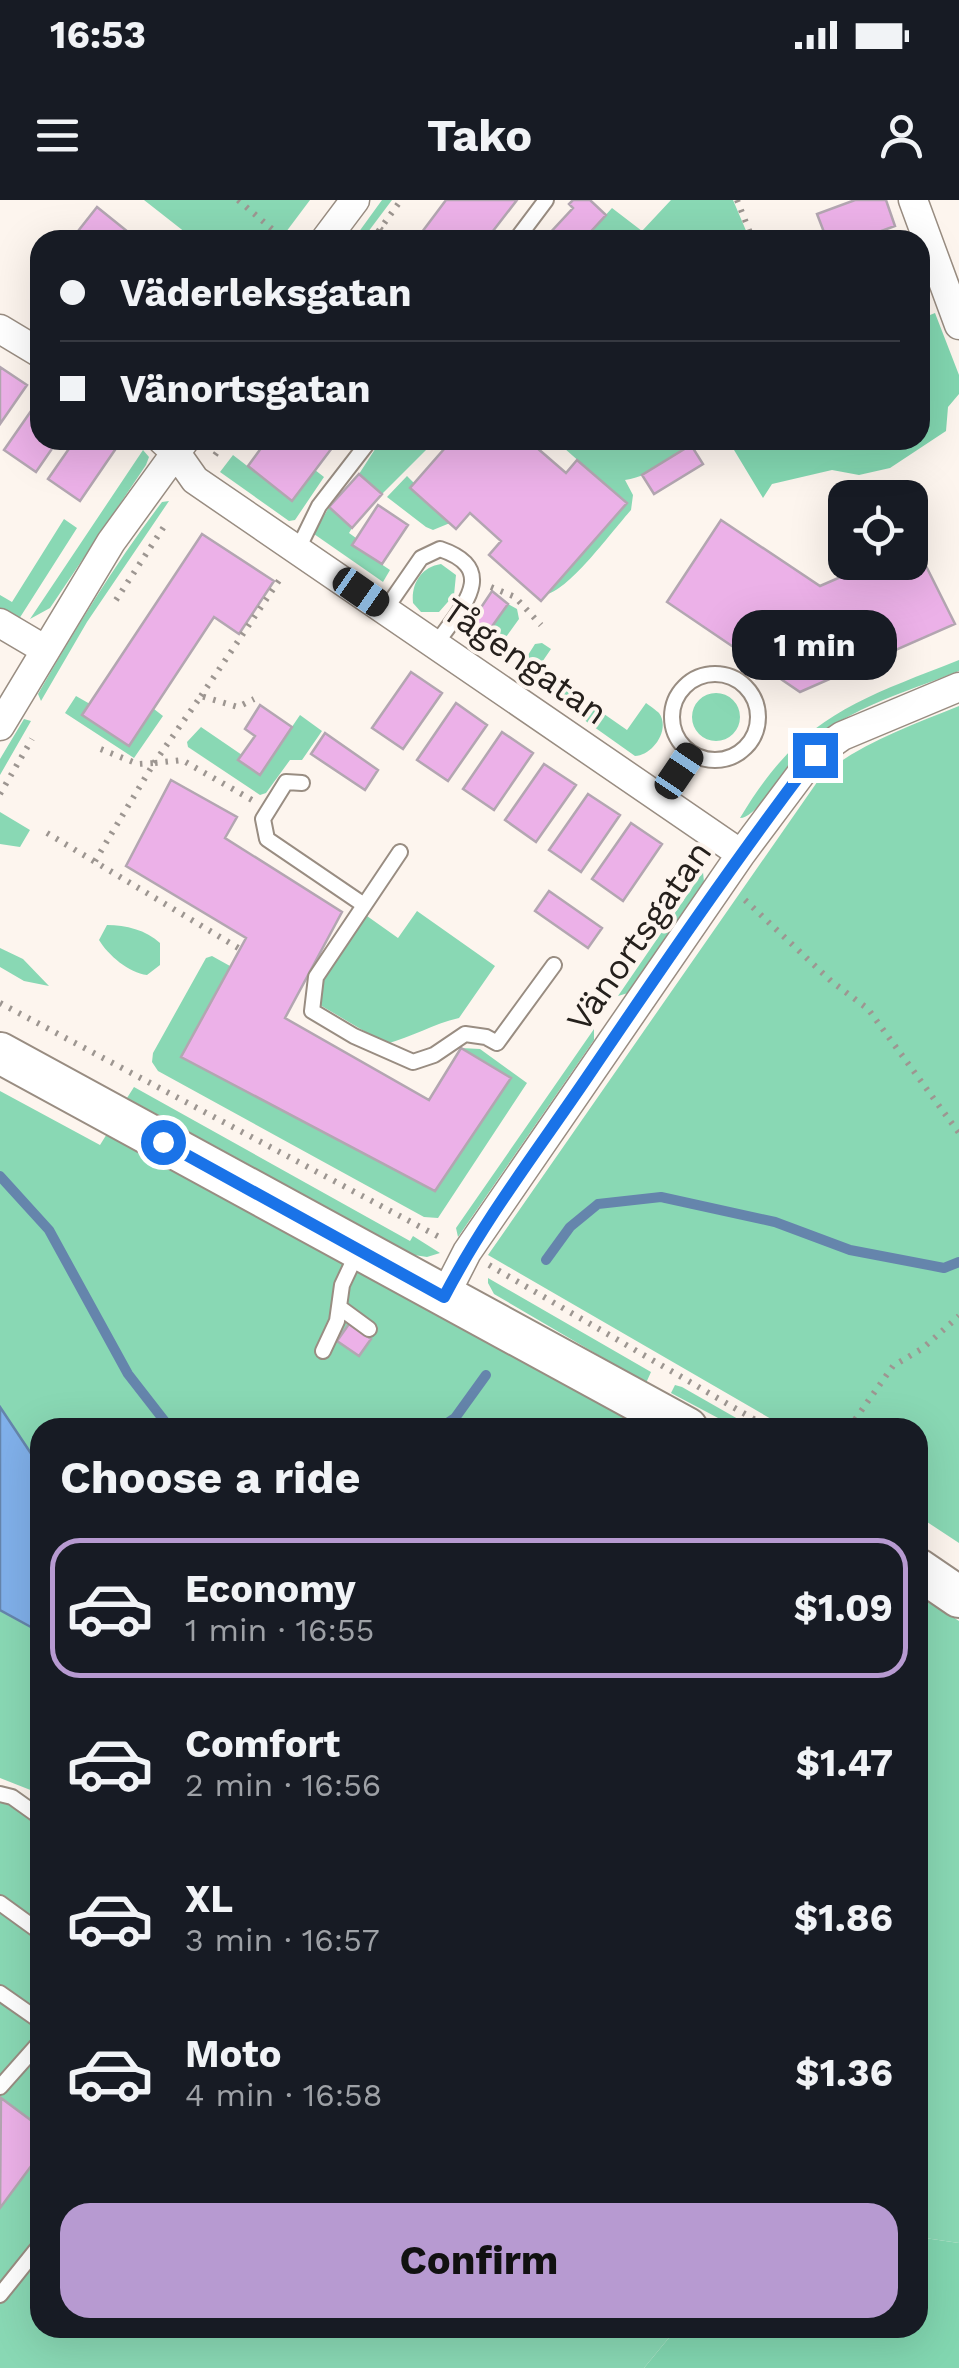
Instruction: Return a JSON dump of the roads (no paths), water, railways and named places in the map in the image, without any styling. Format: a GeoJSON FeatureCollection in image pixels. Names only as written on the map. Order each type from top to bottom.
{"type":"FeatureCollection","features":[{"type":"Feature","properties":{"kind":"street"},"geometry":{"type":"LineString","coordinates":[[332,230],[355,200]]}},
{"type":"Feature","properties":{"kind":"street"},"geometry":{"type":"LineString","coordinates":[[913,200],[924,230]]}},
{"type":"Feature","properties":{"kind":"street"},"geometry":{"type":"LineString","coordinates":[[930,246],[959,325]]}},
{"type":"Feature","properties":{"kind":"street"},"geometry":{"type":"LineString","coordinates":[[0,330],[30,348]]}},
{"type":"Feature","properties":{"kind":"street"},"geometry":{"type":"LineString","coordinates":[[0,726],[110,542],[171,450]]}},
{"type":"Feature","properties":{"kind":"street","name":"Tågengatan"},"geometry":{"type":"LineString","coordinates":[[178,450],[195,480],[741,854]]}},
{"type":"Feature","properties":{"kind":"street"},"geometry":{"type":"LineString","coordinates":[[0,623],[44,649]]}},
{"type":"Feature","properties":{"kind":"street","name":"Vänortsgatan"},"geometry":{"type":"LineString","coordinates":[[444,1297],[467,1252],[741,854],[815,755],[842,736],[959,687]]}},
{"type":"Feature","properties":{"kind":"street"},"geometry":{"type":"LineString","coordinates":[[0,1053],[668,1418]]}},
{"type":"Feature","properties":{"kind":"street"},"geometry":{"type":"LineString","coordinates":[[928,1576],[959,1596]]}},
{"type":"Feature","properties":{"kind":"lane"},"geometry":{"type":"LineString","coordinates":[[524,230],[546,200]]}},
{"type":"Feature","properties":{"kind":"lane"},"geometry":{"type":"LineString","coordinates":[[298,548],[319,506],[362,450]]}},
{"type":"Feature","properties":{"kind":"lane"},"geometry":{"type":"LineString","coordinates":[[386,610],[420,558],[429,552],[440,549],[464,560],[471,570],[472,590],[436,644]]}},
{"type":"Feature","properties":{"kind":"lane"},"geometry":{"type":"LineString","coordinates":[[718,674],[744,685],[757,708],[758,723],[745,748],[719,760],[691,753],[674,730],[672,716],[682,690],[704,675],[718,674]]}},
{"type":"Feature","properties":{"kind":"lane"},"geometry":{"type":"LineString","coordinates":[[660,800],[691,753]]}},
{"type":"Feature","properties":{"kind":"lane"},"geometry":{"type":"LineString","coordinates":[[302,783],[286,782],[262,820],[267,839],[364,905]]}},
{"type":"Feature","properties":{"kind":"lane"},"geometry":{"type":"LineString","coordinates":[[400,852],[316,977],[312,1011],[354,1036],[413,1062],[434,1055],[465,1034],[497,1043],[554,964]]}},
{"type":"Feature","properties":{"kind":"lane"},"geometry":{"type":"LineString","coordinates":[[323,1351],[337,1322],[342,1285],[358,1250]]}},
{"type":"Feature","properties":{"kind":"lane"},"geometry":{"type":"LineString","coordinates":[[340,1307],[369,1329]]}},
{"type":"Feature","properties":{"kind":"lane"},"geometry":{"type":"LineString","coordinates":[[0,1794],[30,1810]]}},
{"type":"Feature","properties":{"kind":"lane"},"geometry":{"type":"LineString","coordinates":[[0,1903],[30,1925]]}},
{"type":"Feature","properties":{"kind":"lane"},"geometry":{"type":"LineString","coordinates":[[0,1993],[30,2014]]}},
{"type":"Feature","properties":{"kind":"lane"},"geometry":{"type":"LineString","coordinates":[[0,2087],[30,2053]]}},
{"type":"Feature","properties":{"kind":"lane"},"geometry":{"type":"LineString","coordinates":[[0,2295],[30,2258]]}},
{"type":"Feature","properties":{"kind":"water"},"geometry":{"type":"Polygon","coordinates":[[[0,1407],[30,1452],[30,1626],[0,1610],[0,1407]]]}},
{"type":"Feature","properties":{"kind":"waterway"},"geometry":{"type":"LineString","coordinates":[[0,1176],[49,1230],[128,1374],[162,1418]]}},
{"type":"Feature","properties":{"kind":"waterway"},"geometry":{"type":"LineString","coordinates":[[546,1260],[570,1227],[598,1204],[661,1197],[775,1222],[850,1250],[944,1268],[959,1262]]}},
{"type":"Feature","properties":{"kind":"waterway"},"geometry":{"type":"LineString","coordinates":[[455,1418],[486,1375]]}}]}
